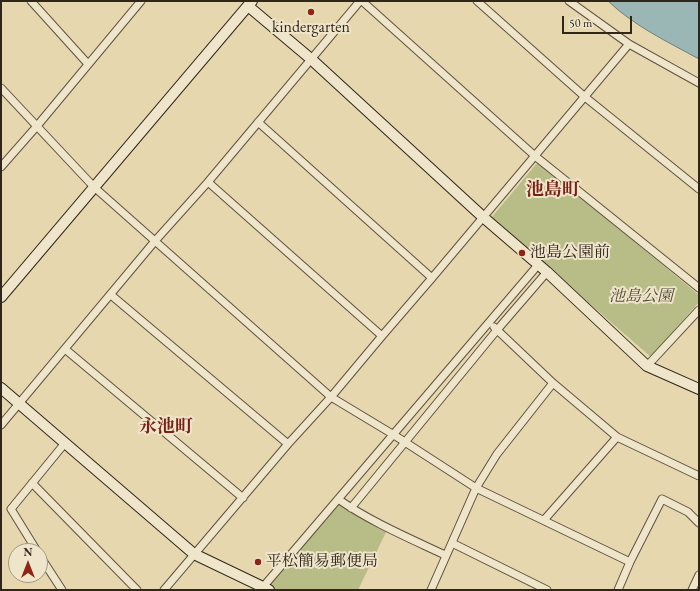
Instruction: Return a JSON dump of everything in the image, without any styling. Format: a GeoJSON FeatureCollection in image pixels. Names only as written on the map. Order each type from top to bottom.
{"type":"FeatureCollection","features":[{"type":"Feature","properties":{"kind":"street"},"geometry":{"type":"LineString","coordinates":[[31,1],[88,64]]}},
{"type":"Feature","properties":{"kind":"street"},"geometry":{"type":"LineString","coordinates":[[1,426],[19,402],[111,295],[155,241],[208,182],[361,1],[535,156],[699,288]]}},
{"type":"Feature","properties":{"kind":"street"},"geometry":{"type":"LineString","coordinates":[[477,1],[585,97],[699,189]]}},
{"type":"Feature","properties":{"kind":"street"},"geometry":{"type":"LineString","coordinates":[[569,1],[629,44],[699,83]]}},
{"type":"Feature","properties":{"kind":"street"},"geometry":{"type":"LineString","coordinates":[[1,167],[37,126],[139,2]]}},
{"type":"Feature","properties":{"kind":"street"},"geometry":{"type":"LineString","coordinates":[[1,297],[248,3],[483,217],[547,272],[647,366],[699,389]]}},
{"type":"Feature","properties":{"kind":"street"},"geometry":{"type":"LineString","coordinates":[[164,590],[288,444],[332,397],[629,44]]}},
{"type":"Feature","properties":{"kind":"street"},"geometry":{"type":"LineString","coordinates":[[1,88],[94,187],[332,397],[476,488],[630,562]]}},
{"type":"Feature","properties":{"kind":"street"},"geometry":{"type":"LineString","coordinates":[[258,122],[432,278]]}},
{"type":"Feature","properties":{"kind":"street"},"geometry":{"type":"LineString","coordinates":[[208,182],[382,336]]}},
{"type":"Feature","properties":{"kind":"street"},"geometry":{"type":"LineString","coordinates":[[1,388],[194,554],[266,589],[338,499],[538,265]]}},
{"type":"Feature","properties":{"kind":"street"},"geometry":{"type":"LineString","coordinates":[[351,508],[497,330],[547,272]]}},
{"type":"Feature","properties":{"kind":"street"},"geometry":{"type":"LineString","coordinates":[[111,295],[288,444]]}},
{"type":"Feature","properties":{"kind":"street"},"geometry":{"type":"LineString","coordinates":[[647,366],[699,310]]}},
{"type":"Feature","properties":{"kind":"street"},"geometry":{"type":"LineString","coordinates":[[489,323],[553,383],[617,437],[699,476]]}},
{"type":"Feature","properties":{"kind":"street"},"geometry":{"type":"LineString","coordinates":[[65,349],[243,498]]}},
{"type":"Feature","properties":{"kind":"street"},"geometry":{"type":"LineString","coordinates":[[431,590],[476,488],[497,454],[553,383]]}},
{"type":"Feature","properties":{"kind":"street"},"geometry":{"type":"LineString","coordinates":[[544,520],[617,437]]}},
{"type":"Feature","properties":{"kind":"street"},"geometry":{"type":"LineString","coordinates":[[32,543],[11,509],[65,443]]}},
{"type":"Feature","properties":{"kind":"street"},"geometry":{"type":"LineString","coordinates":[[32,483],[137,590]]}},
{"type":"Feature","properties":{"kind":"street"},"geometry":{"type":"LineString","coordinates":[[338,499],[351,508],[388,528],[446,555]]}},
{"type":"Feature","properties":{"kind":"street"},"geometry":{"type":"LineString","coordinates":[[618,590],[630,562],[662,499],[688,512],[698,520]]}},
{"type":"Feature","properties":{"kind":"street"},"geometry":{"type":"LineString","coordinates":[[452,543],[547,590]]}},
{"type":"Feature","properties":{"kind":"street"},"geometry":{"type":"LineString","coordinates":[[48,568],[62,590]]}},
{"type":"Feature","properties":{"kind":"street"},"geometry":{"type":"LineString","coordinates":[[692,590],[699,575]]}},
{"type":"Feature","properties":{"kind":"green space","name":"池島公園"},"geometry":{"type":"Polygon","coordinates":[[[538,162],[699,295],[699,302],[651,357],[491,218],[538,162]]]}},
{"type":"Feature","properties":{"kind":"green space"},"geometry":{"type":"Polygon","coordinates":[[[338,499],[388,528],[358,590],[269,590],[263,587],[338,499]]]}},
{"type":"Feature","properties":{"kind":"water"},"geometry":{"type":"Polygon","coordinates":[[[608,1],[699,1],[699,59],[640,26],[608,1]]]}},
{"type":"Feature","properties":{"kind":"place","name":"kindergarten"},"geometry":{"type":"Point","coordinates":[311,12]}},
{"type":"Feature","properties":{"kind":"place","name":"池島公園前"},"geometry":{"type":"Point","coordinates":[522,253]}},
{"type":"Feature","properties":{"kind":"place","name":"平松簡易郵便局"},"geometry":{"type":"Point","coordinates":[258,562]}},
{"type":"Feature","properties":{"kind":"district","name":"池島町"},"geometry":{"type":"Point","coordinates":[553,190]}},
{"type":"Feature","properties":{"kind":"district","name":"永池町"},"geometry":{"type":"Point","coordinates":[166,427]}}]}
